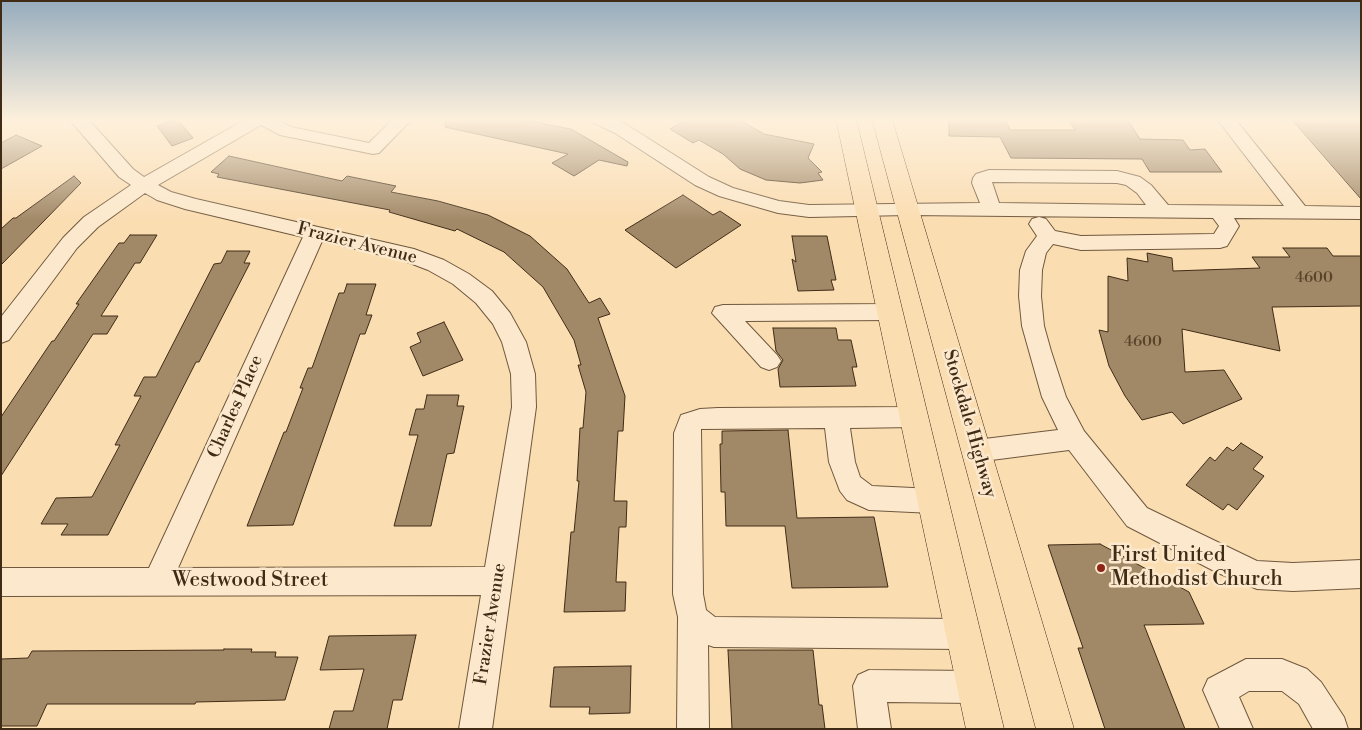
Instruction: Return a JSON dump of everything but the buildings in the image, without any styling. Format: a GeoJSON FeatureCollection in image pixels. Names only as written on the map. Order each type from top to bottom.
{"type":"FeatureCollection","features":[{"type":"Feature","properties":{"kind":"main road","name":"Stockdale Highway"},"geometry":{"type":"LineString","coordinates":[[862,153],[888,209],[976,451],[1055,729]]}},
{"type":"Feature","properties":{"kind":"main road","name":"Stockdale Highway"},"geometry":{"type":"LineString","coordinates":[[884,153],[888,209],[890,312],[985,729]]}},
{"type":"Feature","properties":{"kind":"street","name":"Frazier Avenue"},"geometry":{"type":"LineString","coordinates":[[108,153],[126,173],[144,185],[164,196],[192,206],[407,254],[436,265],[461,279],[484,297],[502,319],[510,334],[523,374],[524,407],[475,729]]}},
{"type":"Feature","properties":{"kind":"street"},"geometry":{"type":"LineString","coordinates":[[1,334],[70,243],[97,217],[144,185],[199,153]]}},
{"type":"Feature","properties":{"kind":"street"},"geometry":{"type":"LineString","coordinates":[[661,153],[702,181],[726,192],[751,201],[809,211],[888,209],[1361,213]]}},
{"type":"Feature","properties":{"kind":"street"},"geometry":{"type":"LineString","coordinates":[[1252,153],[1298,212]]}},
{"type":"Feature","properties":{"kind":"street"},"geometry":{"type":"LineString","coordinates":[[992,210],[982,182],[983,178],[989,176],[1117,177],[1133,181],[1144,189],[1162,211]]}},
{"type":"Feature","properties":{"kind":"street"},"geometry":{"type":"LineString","coordinates":[[1029,210],[1048,236],[1081,243],[1220,242],[1229,226],[1218,212]]}},
{"type":"Feature","properties":{"kind":"street","name":"Charles Place"},"geometry":{"type":"LineString","coordinates":[[157,582],[315,233]]}},
{"type":"Feature","properties":{"kind":"street"},"geometry":{"type":"LineString","coordinates":[[1048,236],[1036,252],[1031,270],[1030,296],[1033,326],[1039,351],[1054,397],[1075,439],[1137,517],[1219,558],[1257,574],[1293,577],[1361,574]]}},
{"type":"Feature","properties":{"kind":"street"},"geometry":{"type":"LineString","coordinates":[[769,361],[723,313],[890,312]]}},
{"type":"Feature","properties":{"kind":"street"},"geometry":{"type":"LineString","coordinates":[[836,417],[842,462],[849,483],[857,492],[869,498],[933,502]]}},
{"type":"Feature","properties":{"kind":"street"},"geometry":{"type":"LineString","coordinates":[[693,729],[693,618],[688,594],[687,433],[690,422],[700,419],[914,417]]}},
{"type":"Feature","properties":{"kind":"street"},"geometry":{"type":"LineString","coordinates":[[976,451],[1075,439]]}},
{"type":"Feature","properties":{"kind":"street","name":"Westwood Street"},"geometry":{"type":"LineString","coordinates":[[1,582],[498,581]]}},
{"type":"Feature","properties":{"kind":"street"},"geometry":{"type":"LineString","coordinates":[[693,618],[699,625],[714,632],[963,634]]}},
{"type":"Feature","properties":{"kind":"street"},"geometry":{"type":"LineString","coordinates":[[1237,729],[1219,690],[1246,675],[1282,675],[1296,680],[1310,693],[1332,729]]}},
{"type":"Feature","properties":{"kind":"street"},"geometry":{"type":"LineString","coordinates":[[875,729],[869,686],[975,686]]}},
{"type":"Feature","properties":{"kind":"place","name":"First United Methodist Church"},"geometry":{"type":"Point","coordinates":[1101,568]}}]}
